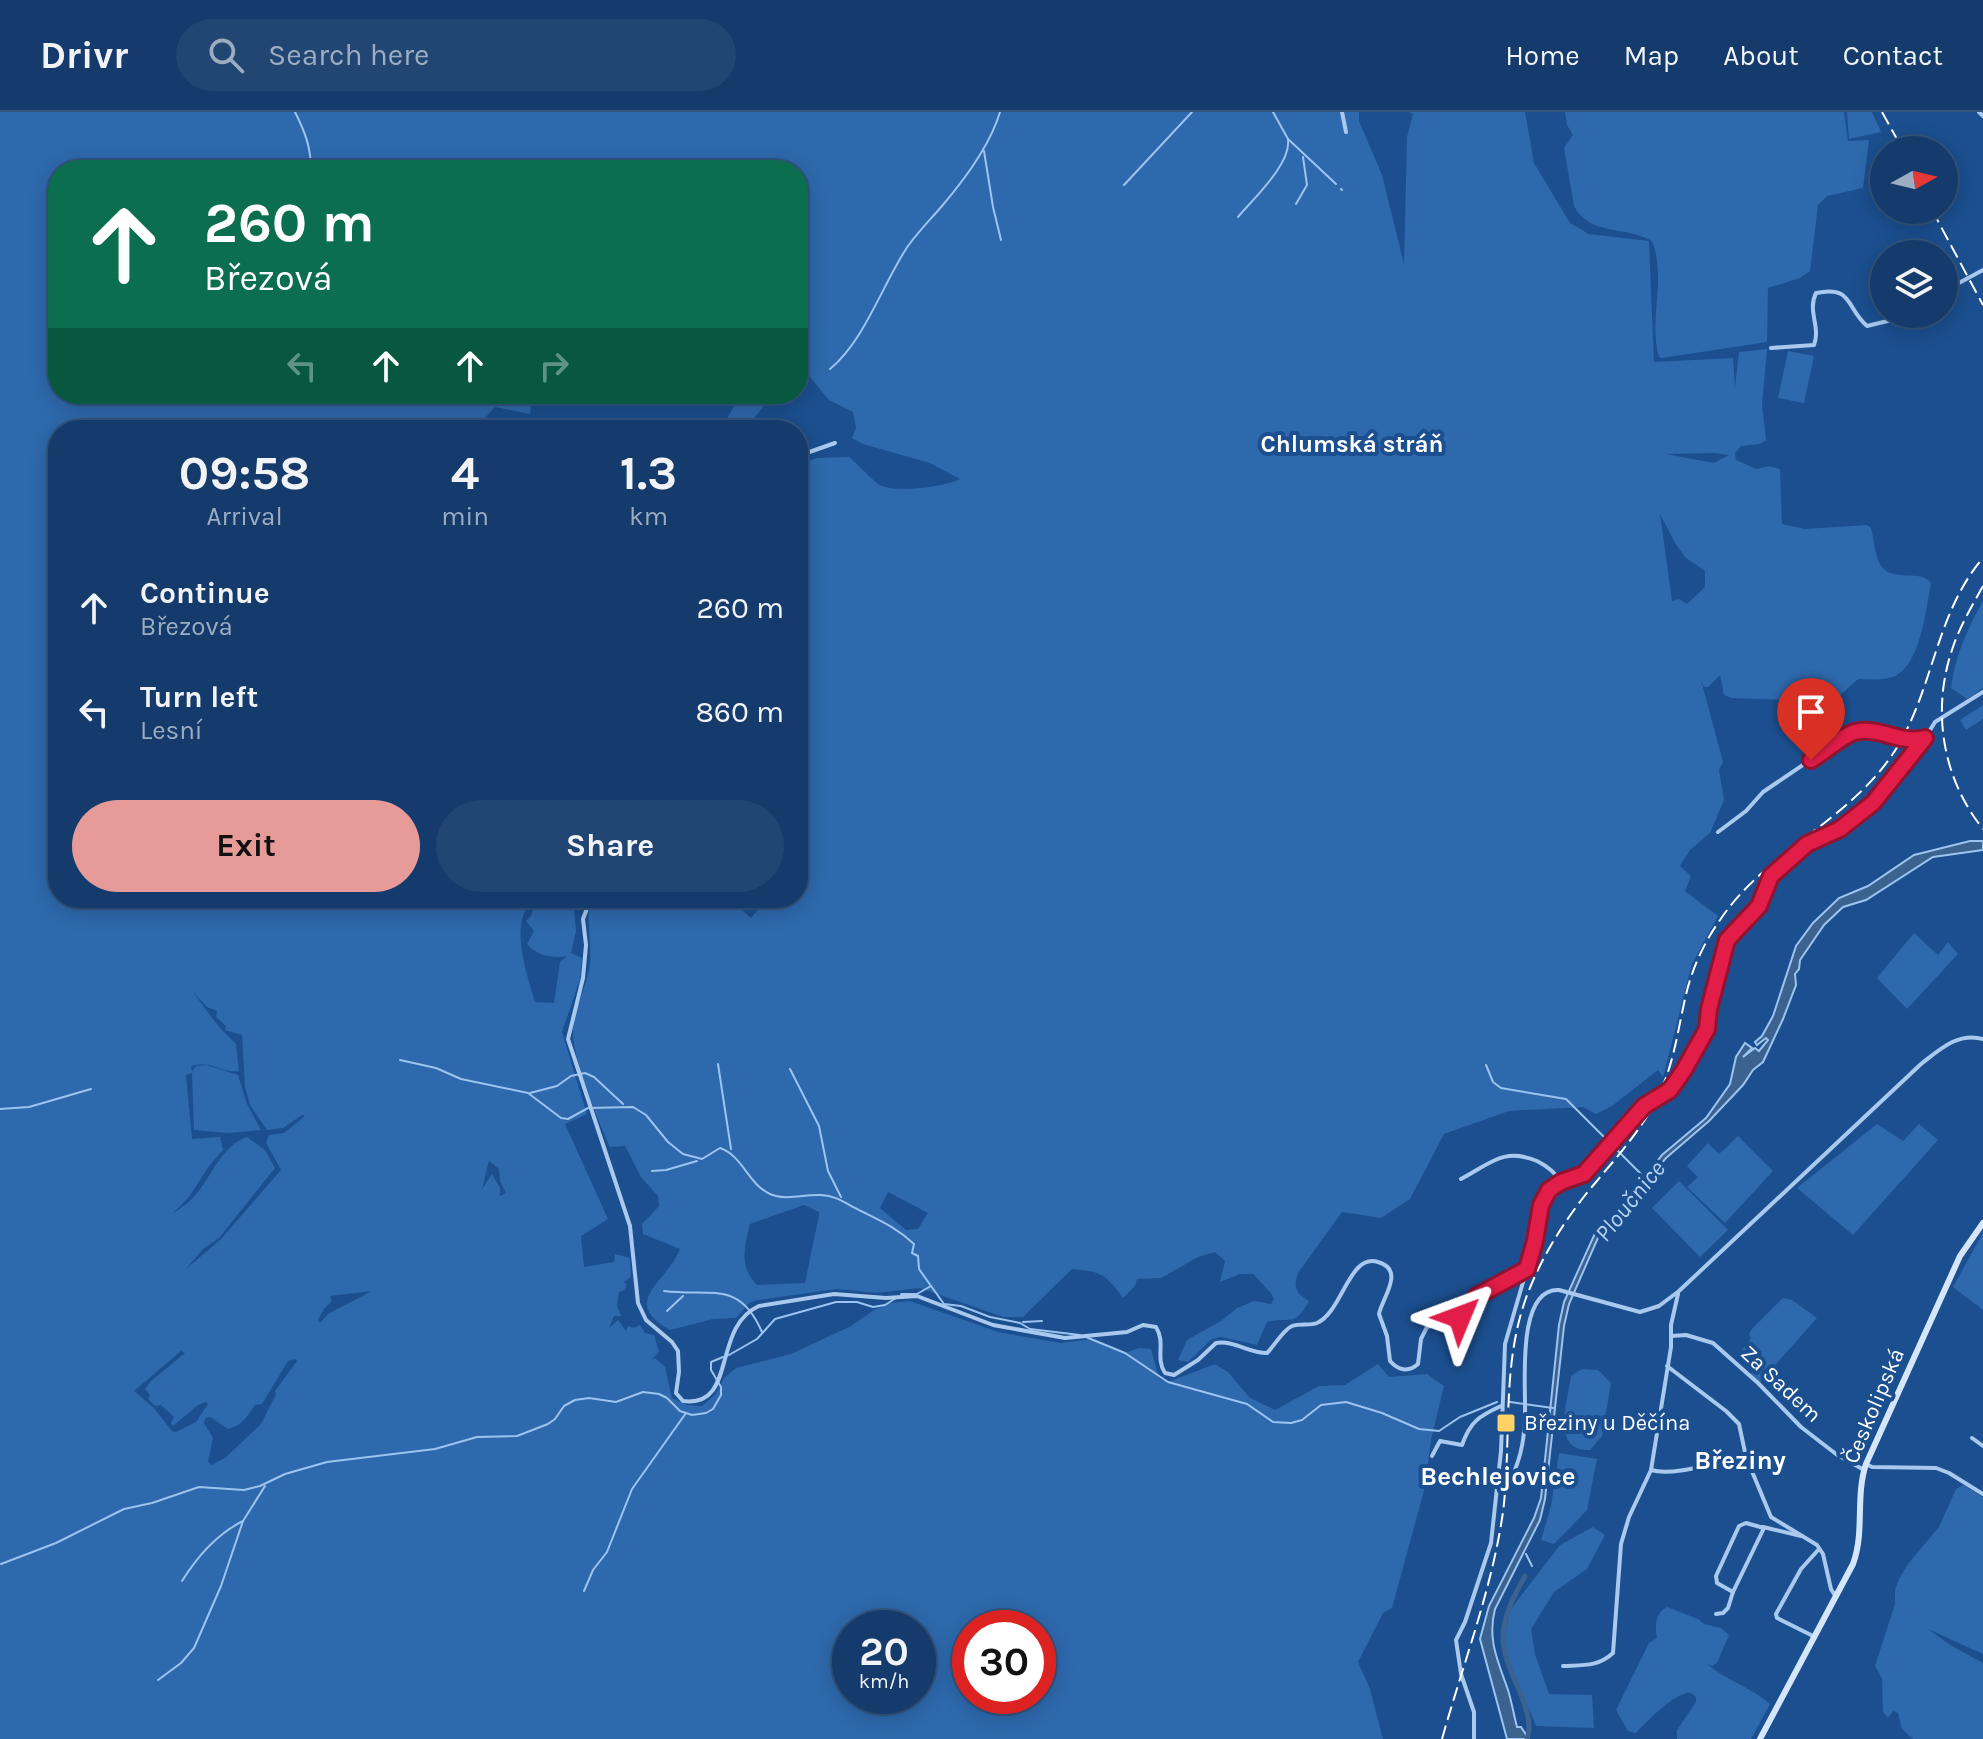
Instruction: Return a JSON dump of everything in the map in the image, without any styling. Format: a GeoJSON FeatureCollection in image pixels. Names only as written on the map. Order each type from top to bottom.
{"type":"FeatureCollection","features":[{"type":"Feature","properties":{"kind":"main road","name":"Českolipská"},"geometry":{"type":"LineString","coordinates":[[1760,1739],[1853,1564],[1865,1467],[1960,1256],[1983,1223]]}},
{"type":"Feature","properties":{"kind":"street"},"geometry":{"type":"LineString","coordinates":[[1342,112],[1346,132]]}},
{"type":"Feature","properties":{"kind":"street"},"geometry":{"type":"LineString","coordinates":[[1958,283],[1983,270]]}},
{"type":"Feature","properties":{"kind":"street"},"geometry":{"type":"LineString","coordinates":[[1771,348],[1814,345],[1817,335],[1813,299],[1816,293],[1832,291],[1845,295],[1860,320],[1870,325]]}},
{"type":"Feature","properties":{"kind":"street"},"geometry":{"type":"LineString","coordinates":[[808,450],[835,443]]}},
{"type":"Feature","properties":{"kind":"street"},"geometry":{"type":"LineString","coordinates":[[1474,1739],[1474,1712],[1461,1674],[1456,1640],[1488,1556],[1499,1477],[1505,1344],[1535,1241],[1541,1205],[1549,1190],[1584,1174],[1644,1106],[1670,1090],[1684,1070],[1707,1029],[1709,1009],[1727,940],[1759,906],[1771,876],[1807,844],[1840,829],[1873,803],[1942,716],[1983,692]]}},
{"type":"Feature","properties":{"kind":"street"},"geometry":{"type":"LineString","coordinates":[[1718,832],[1743,814],[1763,792],[1847,735],[1875,730],[1908,741],[1925,738]]}},
{"type":"Feature","properties":{"kind":"street"},"geometry":{"type":"LineString","coordinates":[[585,908],[583,978],[568,1039],[630,1226],[638,1303],[646,1320],[678,1351],[676,1393],[683,1401],[702,1401],[715,1390],[731,1339],[748,1312],[759,1306],[834,1294],[886,1298],[917,1296],[993,1325],[1065,1338],[1127,1332],[1143,1325],[1152,1326],[1156,1327],[1162,1340],[1161,1367],[1165,1373],[1174,1375],[1198,1360],[1216,1343],[1232,1343],[1254,1353],[1267,1353],[1289,1328],[1317,1323],[1341,1298],[1355,1268],[1361,1263],[1374,1261],[1388,1267],[1391,1274],[1392,1283],[1379,1314],[1387,1336],[1390,1361],[1399,1369],[1405,1369],[1418,1364],[1421,1339],[1427,1327],[1460,1317],[1477,1296],[1527,1269]]}},
{"type":"Feature","properties":{"kind":"street"},"geometry":{"type":"LineString","coordinates":[[1499,1477],[1510,1476],[1517,1465],[1525,1404],[1524,1354],[1536,1305],[1546,1292],[1559,1290],[1633,1311],[1643,1311],[1666,1302],[1921,1064],[1956,1039],[1967,1036],[1983,1039]]}},
{"type":"Feature","properties":{"kind":"street"},"geometry":{"type":"LineString","coordinates":[[1461,1179],[1495,1160],[1515,1154],[1547,1167],[1561,1182]]}},
{"type":"Feature","properties":{"kind":"street"},"geometry":{"type":"LineString","coordinates":[[1563,1666],[1595,1665],[1613,1653],[1621,1544],[1629,1517],[1651,1470],[1679,1291]]}},
{"type":"Feature","properties":{"kind":"street"},"geometry":{"type":"LineString","coordinates":[[1666,1302],[1675,1308]]}},
{"type":"Feature","properties":{"kind":"street","name":"Za Sadem"},"geometry":{"type":"LineString","coordinates":[[1671,1336],[1686,1335],[1713,1343],[1801,1427],[1836,1454],[1865,1467]]}},
{"type":"Feature","properties":{"kind":"street"},"geometry":{"type":"LineString","coordinates":[[1667,1366],[1739,1424],[1746,1457],[1771,1517],[1808,1537],[1819,1549],[1836,1597]]}},
{"type":"Feature","properties":{"kind":"street"},"geometry":{"type":"LineString","coordinates":[[1432,1456],[1440,1441],[1462,1445],[1469,1426],[1501,1406]]}},
{"type":"Feature","properties":{"kind":"street"},"geometry":{"type":"LineString","coordinates":[[1972,1438],[1983,1446]]}},
{"type":"Feature","properties":{"kind":"street"},"geometry":{"type":"LineString","coordinates":[[1651,1470],[1666,1474],[1746,1457]]}},
{"type":"Feature","properties":{"kind":"street"},"geometry":{"type":"LineString","coordinates":[[1865,1467],[1936,1468],[1983,1494]]}},
{"type":"Feature","properties":{"kind":"street"},"geometry":{"type":"LineString","coordinates":[[1733,1592],[1717,1583],[1716,1576],[1739,1526],[1746,1523],[1808,1537]]}},
{"type":"Feature","properties":{"kind":"street"},"geometry":{"type":"LineString","coordinates":[[1716,1614],[1728,1608],[1763,1527]]}},
{"type":"Feature","properties":{"kind":"street"},"geometry":{"type":"LineString","coordinates":[[1815,1637],[1777,1618],[1776,1614],[1801,1569],[1819,1549]]}},
{"type":"Feature","properties":{"kind":"shaded area"},"geometry":{"type":"Polygon","coordinates":[[[0,112],[1359,112],[1359,121],[1382,175],[1404,264],[1407,137],[1413,114],[1409,112],[1525,112],[1534,163],[1570,223],[1589,234],[1649,241],[1654,362],[1733,358],[1735,387],[1739,352],[1767,349],[1762,405],[1766,440],[1760,444],[1741,446],[1735,453],[1736,460],[1757,469],[1769,466],[1780,469],[1782,524],[1805,529],[1867,525],[1871,528],[1882,567],[1893,574],[1921,577],[1931,583],[1916,648],[1904,670],[1895,676],[1858,679],[1838,697],[1820,701],[1731,698],[1724,695],[1720,675],[1708,687],[1704,687],[1701,680],[1723,762],[1719,770],[1724,800],[1710,833],[1690,850],[1680,866],[1691,876],[1685,891],[1718,916],[1692,964],[1663,1077],[1658,1070],[1612,1106],[1596,1114],[1583,1107],[1509,1111],[1444,1134],[1410,1199],[1381,1218],[1342,1212],[1298,1273],[1297,1290],[1309,1301],[1304,1309],[1295,1318],[1267,1322],[1257,1345],[1221,1337],[1212,1339],[1188,1362],[1178,1360],[1187,1340],[1237,1308],[1254,1301],[1271,1304],[1274,1299],[1253,1274],[1240,1274],[1220,1282],[1225,1261],[1215,1252],[1198,1257],[1161,1278],[1137,1279],[1135,1286],[1123,1298],[1102,1275],[1072,1269],[1023,1317],[1003,1317],[920,1288],[876,1293],[837,1289],[758,1300],[749,1303],[736,1318],[713,1319],[670,1330],[655,1320],[648,1310],[647,1301],[680,1249],[643,1234],[642,1224],[659,1206],[658,1196],[641,1177],[625,1146],[610,1147],[576,1055],[574,1022],[590,964],[590,908],[740,908],[751,918],[759,908],[808,908],[808,462],[816,458],[849,457],[878,484],[894,489],[931,487],[960,479],[930,463],[852,438],[856,428],[853,412],[829,400],[808,375],[808,160],[48,160],[48,404],[532,404],[530,414],[495,407],[485,420],[48,420],[48,908],[527,908],[521,926],[521,939],[528,980],[535,1002],[554,1003],[560,962],[567,956],[546,955],[531,948],[527,944],[534,931],[526,921],[533,908],[574,908],[576,931],[571,953],[582,958],[580,979],[562,1032],[587,1114],[565,1124],[608,1219],[581,1236],[584,1267],[614,1262],[615,1254],[630,1258],[631,1277],[624,1282],[627,1285],[624,1290],[619,1292],[617,1306],[621,1316],[614,1316],[609,1328],[618,1320],[626,1331],[628,1326],[634,1328],[640,1325],[645,1333],[654,1335],[659,1352],[650,1361],[655,1358],[665,1367],[672,1398],[687,1405],[702,1406],[716,1394],[724,1378],[736,1368],[791,1354],[851,1326],[874,1310],[891,1303],[910,1301],[998,1332],[1061,1343],[1092,1339],[1125,1353],[1139,1348],[1151,1349],[1159,1378],[1168,1382],[1215,1364],[1228,1372],[1250,1398],[1275,1410],[1319,1386],[1345,1385],[1378,1364],[1389,1377],[1427,1374],[1444,1386],[1431,1440],[1425,1487],[1392,1608],[1383,1613],[1358,1662],[1370,1689],[1383,1739],[0,1739],[0,112]],[[1666,454],[1714,463],[1729,455],[1666,454]],[[1660,514],[1672,601],[1679,599],[1687,604],[1705,587],[1705,571],[1686,558],[1660,514]],[[192,991],[236,1044],[239,1071],[206,1065],[238,1075],[247,1104],[261,1130],[228,1133],[194,1130],[192,1073],[186,1075],[192,1139],[220,1137],[223,1150],[189,1197],[172,1214],[194,1196],[238,1141],[247,1137],[265,1150],[275,1168],[219,1238],[203,1249],[185,1270],[221,1239],[281,1170],[266,1143],[269,1135],[284,1133],[305,1116],[283,1128],[267,1130],[250,1105],[245,1087],[242,1035],[225,1030],[226,1026],[216,1017],[217,1011],[207,1007],[192,991]],[[489,1161],[482,1189],[492,1174],[500,1188],[500,1196],[506,1193],[499,1169],[489,1161]],[[888,1192],[880,1208],[906,1230],[918,1229],[928,1213],[888,1192]],[[804,1205],[750,1224],[745,1264],[757,1285],[805,1283],[819,1212],[804,1205]],[[372,1291],[330,1296],[332,1301],[318,1320],[320,1323],[328,1314],[372,1291]],[[181,1351],[134,1391],[176,1432],[196,1422],[208,1404],[198,1405],[173,1426],[174,1417],[161,1405],[155,1406],[148,1399],[150,1395],[145,1389],[185,1353],[181,1351]],[[288,1361],[262,1404],[255,1405],[233,1428],[228,1429],[210,1417],[205,1418],[204,1423],[213,1438],[208,1461],[211,1465],[225,1458],[261,1424],[275,1391],[297,1361],[288,1361]]]}},
{"type":"Feature","properties":{"kind":"shaded area"},"geometry":{"type":"Polygon","coordinates":[[[1565,112],[1844,112],[1848,141],[1869,140],[1863,188],[1827,196],[1818,205],[1810,271],[1800,278],[1768,288],[1767,342],[1662,358],[1659,357],[1656,343],[1658,270],[1652,241],[1589,222],[1574,206],[1564,148],[1573,135],[1565,112]]]}},
{"type":"Feature","properties":{"kind":"shaded area"},"geometry":{"type":"Polygon","coordinates":[[[1847,112],[1872,112],[1881,132],[1849,139],[1847,112]]]}},
{"type":"Feature","properties":{"kind":"shaded area"},"geometry":{"type":"Polygon","coordinates":[[[1788,351],[1814,356],[1804,403],[1778,398],[1788,351]]]}},
{"type":"Feature","properties":{"kind":"shaded area"},"geometry":{"type":"Polygon","coordinates":[[[735,404],[765,404],[753,420],[726,420],[735,404]]]}},
{"type":"Feature","properties":{"kind":"shaded area"},"geometry":{"type":"Polygon","coordinates":[[[1983,601],[1983,688],[1967,699],[1951,688],[1962,643],[1983,601]]]}},
{"type":"Feature","properties":{"kind":"shaded area"},"geometry":{"type":"Polygon","coordinates":[[[1983,705],[1983,719],[1966,730],[1960,720],[1983,705]]]}},
{"type":"Feature","properties":{"kind":"shaded area"},"geometry":{"type":"Polygon","coordinates":[[[1914,933],[1938,955],[1948,942],[1958,954],[1907,1009],[1877,978],[1914,933]]]}},
{"type":"Feature","properties":{"kind":"shaded area"},"geometry":{"type":"Polygon","coordinates":[[[1877,1124],[1903,1141],[1919,1124],[1938,1140],[1853,1235],[1797,1188],[1877,1124]]]}},
{"type":"Feature","properties":{"kind":"shaded area"},"geometry":{"type":"Polygon","coordinates":[[[1738,1136],[1773,1171],[1725,1223],[1687,1187],[1698,1177],[1687,1166],[1708,1143],[1719,1154],[1738,1136]]]}},
{"type":"Feature","properties":{"kind":"shaded area"},"geometry":{"type":"Polygon","coordinates":[[[1679,1181],[1728,1230],[1700,1257],[1652,1208],[1679,1181]]]}},
{"type":"Feature","properties":{"kind":"shaded area"},"geometry":{"type":"Polygon","coordinates":[[[1983,1233],[1983,1310],[1953,1287],[1983,1233]]]}},
{"type":"Feature","properties":{"kind":"shaded area"},"geometry":{"type":"Polygon","coordinates":[[[1783,1298],[1792,1300],[1817,1318],[1760,1382],[1751,1374],[1755,1368],[1753,1361],[1742,1350],[1751,1338],[1749,1334],[1752,1329],[1783,1298]]]}},
{"type":"Feature","properties":{"kind":"shaded area"},"geometry":{"type":"Polygon","coordinates":[[[1582,1369],[1598,1370],[1611,1383],[1602,1436],[1590,1450],[1570,1443],[1564,1423],[1571,1376],[1582,1369]]]}},
{"type":"Feature","properties":{"kind":"shaded area"},"geometry":{"type":"Polygon","coordinates":[[[1559,1453],[1597,1459],[1587,1510],[1554,1544],[1541,1540],[1551,1506],[1559,1453]]]}},
{"type":"Feature","properties":{"kind":"shaded area"},"geometry":{"type":"Polygon","coordinates":[[[1963,1485],[1983,1497],[1983,1654],[1928,1629],[1983,1663],[1983,1739],[1913,1739],[1902,1729],[1898,1713],[1893,1711],[1888,1718],[1883,1712],[1882,1679],[1875,1666],[1895,1604],[1899,1579],[1939,1527],[1956,1489],[1963,1485]]]}},
{"type":"Feature","properties":{"kind":"shaded area"},"geometry":{"type":"Polygon","coordinates":[[[1593,1527],[1605,1535],[1587,1569],[1554,1592],[1531,1629],[1535,1654],[1549,1694],[1592,1695],[1594,1728],[1536,1726],[1506,1649],[1505,1635],[1510,1610],[1560,1545],[1593,1527]]]}},
{"type":"Feature","properties":{"kind":"shaded area"},"geometry":{"type":"Polygon","coordinates":[[[1667,1607],[1704,1624],[1721,1628],[1729,1635],[1717,1663],[1712,1666],[1706,1663],[1770,1704],[1751,1739],[1677,1739],[1677,1730],[1696,1702],[1696,1697],[1689,1693],[1665,1705],[1636,1733],[1628,1731],[1616,1710],[1649,1643],[1657,1638],[1657,1620],[1667,1607]]]}},
{"type":"Feature","properties":{"kind":"water","name":"Ploučnice"},"geometry":{"type":"Polygon","coordinates":[[[1970,841],[1983,841],[1983,850],[1933,857],[1866,900],[1843,907],[1824,925],[1800,960],[1795,974],[1796,985],[1763,1062],[1709,1121],[1666,1158],[1633,1200],[1600,1233],[1569,1304],[1564,1326],[1540,1520],[1495,1609],[1492,1631],[1495,1650],[1517,1727],[1521,1727],[1529,1739],[1507,1739],[1480,1639],[1489,1606],[1541,1498],[1559,1325],[1564,1302],[1596,1231],[1630,1197],[1662,1155],[1706,1118],[1730,1084],[1736,1057],[1745,1043],[1752,1048],[1743,1057],[1755,1048],[1759,1051],[1768,1040],[1766,1038],[1757,1045],[1755,1042],[1773,1016],[1796,946],[1813,923],[1839,898],[1868,886],[1914,855],[1970,841]]]}},
{"type":"Feature","properties":{"kind":"waterway"},"geometry":{"type":"LineString","coordinates":[[295,112],[307,140],[310,160]]}},
{"type":"Feature","properties":{"kind":"waterway"},"geometry":{"type":"LineString","coordinates":[[830,369],[853,344],[906,249],[976,162],[1000,112]]}},
{"type":"Feature","properties":{"kind":"waterway"},"geometry":{"type":"LineString","coordinates":[[1124,185],[1192,112]]}},
{"type":"Feature","properties":{"kind":"waterway"},"geometry":{"type":"LineString","coordinates":[[1273,112],[1288,139],[1336,184]]}},
{"type":"Feature","properties":{"kind":"waterway"},"geometry":{"type":"LineString","coordinates":[[1238,217],[1284,160],[1288,140]]}},
{"type":"Feature","properties":{"kind":"waterway"},"geometry":{"type":"LineString","coordinates":[[984,151],[1001,240]]}},
{"type":"Feature","properties":{"kind":"waterway"},"geometry":{"type":"LineString","coordinates":[[1296,204],[1307,185],[1303,157]]}},
{"type":"Feature","properties":{"kind":"waterway"},"geometry":{"type":"LineString","coordinates":[[400,1060],[436,1068],[461,1079],[528,1093],[561,1118],[568,1119],[588,1108],[633,1107],[646,1115],[668,1142],[683,1154],[702,1159],[720,1148],[734,1157],[756,1184],[770,1194],[782,1197],[832,1197],[889,1225],[914,1244],[912,1253],[918,1256],[919,1269],[931,1286]]}},
{"type":"Feature","properties":{"kind":"waterway"},"geometry":{"type":"LineString","coordinates":[[718,1064],[731,1149]]}},
{"type":"Feature","properties":{"kind":"waterway","name":"Ploučnice"},"geometry":{"type":"LineString","coordinates":[[1486,1065],[1493,1082],[1501,1088],[1566,1099],[1646,1179]]}},
{"type":"Feature","properties":{"kind":"waterway"},"geometry":{"type":"LineString","coordinates":[[790,1069],[819,1126],[828,1171],[841,1197]]}},
{"type":"Feature","properties":{"kind":"waterway"},"geometry":{"type":"LineString","coordinates":[[530,1093],[557,1086],[571,1076],[585,1073],[594,1077],[623,1104]]}},
{"type":"Feature","properties":{"kind":"waterway"},"geometry":{"type":"LineString","coordinates":[[0,1109],[29,1107],[91,1089]]}},
{"type":"Feature","properties":{"kind":"waterway"},"geometry":{"type":"LineString","coordinates":[[652,1171],[697,1161]]}},
{"type":"Feature","properties":{"kind":"waterway"},"geometry":{"type":"LineString","coordinates":[[901,1294],[917,1294],[931,1286],[944,1304],[1020,1323],[1030,1329],[1080,1335]]}},
{"type":"Feature","properties":{"kind":"waterway"},"geometry":{"type":"LineString","coordinates":[[664,1291],[733,1297],[753,1315],[762,1332]]}},
{"type":"Feature","properties":{"kind":"waterway"},"geometry":{"type":"LineString","coordinates":[[667,1311],[683,1296]]}},
{"type":"Feature","properties":{"kind":"waterway"},"geometry":{"type":"LineString","coordinates":[[729,1355],[757,1339],[775,1319],[836,1302],[857,1302],[873,1307],[885,1305],[896,1298]]}},
{"type":"Feature","properties":{"kind":"waterway"},"geometry":{"type":"LineString","coordinates":[[1023,1322],[1042,1321]]}},
{"type":"Feature","properties":{"kind":"waterway"},"geometry":{"type":"LineString","coordinates":[[1086,1337],[1125,1353],[1168,1382],[1247,1404],[1273,1422],[1302,1420],[1321,1405],[1346,1402],[1419,1429],[1439,1431],[1460,1417],[1497,1402]]}},
{"type":"Feature","properties":{"kind":"waterway"},"geometry":{"type":"LineString","coordinates":[[1,1564],[56,1543],[124,1509],[199,1487],[244,1490],[327,1462],[435,1449],[477,1437],[517,1436],[548,1424],[564,1406],[575,1400],[589,1398],[616,1402],[643,1392],[667,1398],[680,1411],[692,1415],[706,1413],[713,1409],[721,1395],[711,1362],[723,1357]]}},
{"type":"Feature","properties":{"kind":"waterway"},"geometry":{"type":"LineString","coordinates":[[1510,1402],[1553,1408]]}},
{"type":"Feature","properties":{"kind":"waterway"},"geometry":{"type":"LineString","coordinates":[[584,1591],[593,1570],[607,1552],[632,1489],[686,1413]]}},
{"type":"Feature","properties":{"kind":"waterway"},"geometry":{"type":"LineString","coordinates":[[158,1680],[181,1663],[194,1648],[221,1586],[243,1521],[265,1486]]}},
{"type":"Feature","properties":{"kind":"waterway"},"geometry":{"type":"LineString","coordinates":[[182,1581],[208,1547],[243,1521]]}},
{"type":"Feature","properties":{"kind":"waterway"},"geometry":{"type":"LineString","coordinates":[[1526,1554],[1532,1566]]}},
{"type":"Feature","properties":{"kind":"waterway"},"geometry":{"type":"LineString","coordinates":[[1525,1576],[1508,1612],[1503,1635],[1507,1661],[1528,1715],[1527,1739]]}},
{"type":"Feature","properties":{"kind":"railway"},"geometry":{"type":"LineString","coordinates":[[1882,112],[1895,136]]}},
{"type":"Feature","properties":{"kind":"railway"},"geometry":{"type":"LineString","coordinates":[[1940,224],[1983,305]]}},
{"type":"Feature","properties":{"kind":"railway"},"geometry":{"type":"LineString","coordinates":[[1442,1739],[1498,1541],[1506,1485],[1513,1351],[1526,1298],[1538,1270],[1568,1218],[1627,1144],[1654,1104],[1669,1068],[1691,978],[1714,929],[1738,897],[1759,876],[1851,801],[1890,758],[1916,709],[1954,605],[1983,558]]}},
{"type":"Feature","properties":{"kind":"railway"},"geometry":{"type":"LineString","coordinates":[[1983,586],[1953,647],[1946,671],[1942,718],[1944,742],[1958,788],[1983,829]]}},
{"type":"Feature","properties":{"kind":"place","name":"Březiny u Děčína"},"geometry":{"type":"Point","coordinates":[1506,1423]}},
{"type":"Feature","properties":{"kind":"district","name":"Chlumská stráň"},"geometry":{"type":"Point","coordinates":[1352,444]}},
{"type":"Feature","properties":{"kind":"district","name":"Březiny"},"geometry":{"type":"Point","coordinates":[1740,1460]}},
{"type":"Feature","properties":{"kind":"district","name":"Bechlejovice"},"geometry":{"type":"Point","coordinates":[1498,1476]}},
{"type":"Feature","properties":{"kind":"route"},"geometry":{"type":"LineString","coordinates":[[1460,1317],[1477,1296],[1527,1269],[1541,1205],[1549,1190],[1584,1174],[1644,1106],[1670,1090],[1707,1029],[1709,1009],[1727,940],[1759,906],[1771,876],[1807,844],[1840,829],[1873,803],[1925,738],[1908,741],[1875,730],[1856,731],[1811,760]]}}]}
